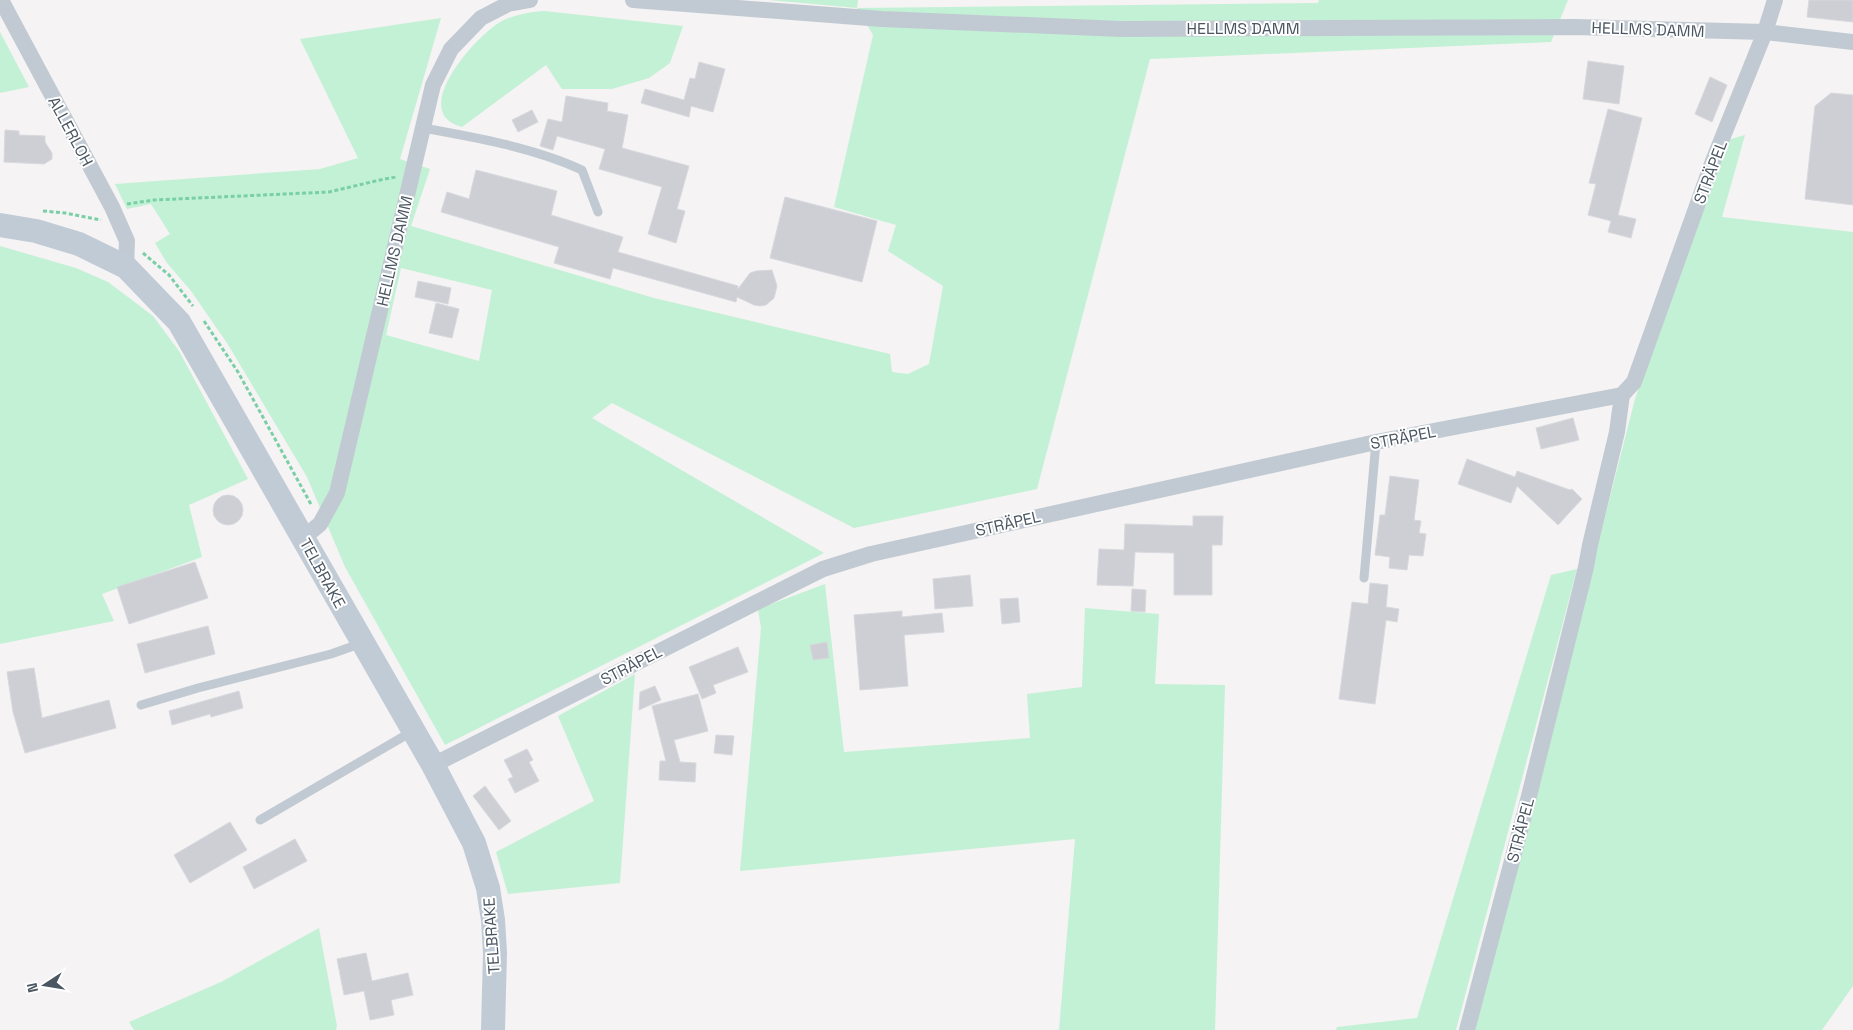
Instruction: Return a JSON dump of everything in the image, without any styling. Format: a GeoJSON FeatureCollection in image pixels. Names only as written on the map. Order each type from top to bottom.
{"type":"FeatureCollection","features":[{"type":"Feature","properties":{"kind":"street","name":"ALLERLOH"},"geometry":{"type":"LineString","coordinates":[[1,0],[112,207],[127,241],[126,267]]}},
{"type":"Feature","properties":{"kind":"street","name":"HELLMS DAMM"},"geometry":{"type":"LineString","coordinates":[[303,538],[320,524],[337,493],[433,85],[451,48],[481,18],[508,4],[530,0]]}},
{"type":"Feature","properties":{"kind":"street","name":"HELLMS DAMM"},"geometry":{"type":"LineString","coordinates":[[632,0],[882,19],[1121,29],[1574,27],[1765,32],[1853,42]]}},
{"type":"Feature","properties":{"kind":"street","name":"STRÄPEL"},"geometry":{"type":"LineString","coordinates":[[1467,1030],[1525,812],[1586,567],[1617,432],[1622,395],[1634,382],[1713,161],[1765,32],[1775,0]]}},
{"type":"Feature","properties":{"kind":"street","name":"TELBRAKE"},"geometry":{"type":"LineString","coordinates":[[0,225],[36,231],[79,244],[126,267],[179,322],[432,763],[474,843],[488,888],[493,920],[495,953],[493,1030]]}},
{"type":"Feature","properties":{"kind":"street","name":"STRÄPEL"},"geometry":{"type":"LineString","coordinates":[[432,763],[452,756],[823,568],[872,554],[1376,442],[1622,395]]}},
{"type":"Feature","properties":{"kind":"lane"},"geometry":{"type":"LineString","coordinates":[[423,128],[464,136],[564,161],[582,170],[598,212]]}},
{"type":"Feature","properties":{"kind":"lane"},"geometry":{"type":"LineString","coordinates":[[1364,578],[1376,442]]}},
{"type":"Feature","properties":{"kind":"lane"},"geometry":{"type":"LineString","coordinates":[[140,705],[331,654],[362,643]]}},
{"type":"Feature","properties":{"kind":"lane"},"geometry":{"type":"LineString","coordinates":[[260,820],[413,731]]}},
{"type":"Feature","properties":{"kind":"path"},"geometry":{"type":"LineString","coordinates":[[112,207],[154,200],[329,192],[380,180],[412,176]]}},
{"type":"Feature","properties":{"kind":"green space"},"geometry":{"type":"Polygon","coordinates":[[[769,0],[858,0],[857,8],[769,0]]]}},
{"type":"Feature","properties":{"kind":"green space"},"geometry":{"type":"Polygon","coordinates":[[[1319,0],[1568,0],[1551,42],[1150,59],[1037,489],[854,528],[612,403],[592,418],[824,553],[445,745],[345,567],[307,477],[227,343],[191,291],[167,263],[155,243],[170,234],[151,204],[127,209],[115,184],[320,169],[358,158],[300,39],[441,18],[400,159],[430,169],[411,226],[654,298],[890,354],[892,372],[908,374],[929,364],[943,286],[888,251],[896,225],[834,207],[873,35],[857,8],[1318,3],[1319,0]],[[401,268],[386,335],[479,361],[492,290],[401,268]]]}},
{"type":"Feature","properties":{"kind":"green space"},"geometry":{"type":"Polygon","coordinates":[[[544,11],[683,26],[670,63],[649,78],[612,89],[562,89],[546,65],[462,127],[447,119],[441,107],[443,92],[462,58],[489,30],[500,22],[521,14],[544,11]]]}},
{"type":"Feature","properties":{"kind":"green space"},"geometry":{"type":"Polygon","coordinates":[[[0,32],[29,87],[0,93],[0,32]]]}},
{"type":"Feature","properties":{"kind":"green space"},"geometry":{"type":"Polygon","coordinates":[[[1745,135],[1722,217],[1853,232],[1853,986],[1822,1030],[1474,1030],[1635,399],[1724,141],[1745,135]]]}},
{"type":"Feature","properties":{"kind":"green space"},"geometry":{"type":"Polygon","coordinates":[[[0,246],[76,268],[108,282],[153,316],[179,351],[248,479],[189,505],[202,557],[102,594],[114,621],[0,644],[0,246]]]}},
{"type":"Feature","properties":{"kind":"green space"},"geometry":{"type":"Polygon","coordinates":[[[1577,569],[1456,1030],[1336,1030],[1337,1027],[1417,1018],[1551,575],[1577,569]]]}},
{"type":"Feature","properties":{"kind":"green space"},"geometry":{"type":"Polygon","coordinates":[[[825,584],[844,752],[1030,738],[1027,694],[1082,687],[1085,608],[1159,614],[1155,684],[1225,685],[1215,1030],[1059,1030],[1075,839],[740,871],[761,628],[758,609],[825,584]]]}},
{"type":"Feature","properties":{"kind":"green space"},"geometry":{"type":"Polygon","coordinates":[[[635,674],[620,883],[508,894],[496,852],[594,801],[558,716],[635,674]]]}},
{"type":"Feature","properties":{"kind":"green space"},"geometry":{"type":"Polygon","coordinates":[[[319,928],[337,1026],[336,1030],[134,1030],[129,1022],[221,982],[319,928]]]}},
{"type":"Feature","properties":{"kind":"building"},"geometry":{"type":"Polygon","coordinates":[[[1809,0],[1853,0],[1853,22],[1807,17],[1809,0]]]}},
{"type":"Feature","properties":{"kind":"building"},"geometry":{"type":"Polygon","coordinates":[[[1588,61],[1624,66],[1619,104],[1583,99],[1588,61]]]}},
{"type":"Feature","properties":{"kind":"building"},"geometry":{"type":"Polygon","coordinates":[[[699,62],[725,69],[713,112],[691,106],[689,117],[641,103],[645,89],[684,100],[690,78],[695,79],[699,62]]]}},
{"type":"Feature","properties":{"kind":"building"},"geometry":{"type":"Polygon","coordinates":[[[1710,77],[1727,85],[1712,122],[1695,114],[1710,77]]]}},
{"type":"Feature","properties":{"kind":"building"},"geometry":{"type":"Polygon","coordinates":[[[1831,93],[1853,95],[1853,205],[1805,199],[1815,106],[1831,93]]]}},
{"type":"Feature","properties":{"kind":"building"},"geometry":{"type":"Polygon","coordinates":[[[566,96],[608,103],[607,111],[628,115],[622,148],[689,166],[677,209],[685,211],[676,243],[648,234],[662,187],[599,169],[605,149],[557,136],[553,150],[540,146],[548,119],[562,122],[566,96]]]}},
{"type":"Feature","properties":{"kind":"building"},"geometry":{"type":"Polygon","coordinates":[[[1608,109],[1642,118],[1618,215],[1636,219],[1631,238],[1608,232],[1611,221],[1588,215],[1596,184],[1589,183],[1608,109]]]}},
{"type":"Feature","properties":{"kind":"building"},"geometry":{"type":"Polygon","coordinates":[[[532,110],[538,122],[518,132],[512,120],[532,110]]]}},
{"type":"Feature","properties":{"kind":"building"},"geometry":{"type":"Polygon","coordinates":[[[5,130],[19,131],[19,135],[45,136],[45,142],[52,153],[52,159],[44,164],[4,162],[5,130]]]}},
{"type":"Feature","properties":{"kind":"building"},"geometry":{"type":"Polygon","coordinates":[[[476,170],[557,191],[551,215],[623,237],[618,252],[738,286],[738,289],[750,273],[772,270],[777,286],[774,298],[766,305],[760,306],[737,297],[736,302],[613,268],[610,279],[554,263],[559,247],[441,212],[447,192],[469,199],[476,170]]]}},
{"type":"Feature","properties":{"kind":"building"},"geometry":{"type":"Polygon","coordinates":[[[785,197],[877,221],[862,282],[770,258],[785,197]]]}},
{"type":"Feature","properties":{"kind":"building"},"geometry":{"type":"Polygon","coordinates":[[[418,281],[451,288],[448,304],[415,297],[418,281]]]}},
{"type":"Feature","properties":{"kind":"building"},"geometry":{"type":"Polygon","coordinates":[[[436,303],[459,309],[452,338],[429,333],[436,303]]]}},
{"type":"Feature","properties":{"kind":"building"},"geometry":{"type":"Polygon","coordinates":[[[1573,418],[1579,440],[1541,449],[1536,428],[1573,418]]]}},
{"type":"Feature","properties":{"kind":"building"},"geometry":{"type":"Polygon","coordinates":[[[1467,459],[1515,477],[1517,471],[1570,490],[1572,489],[1582,499],[1558,525],[1517,486],[1511,503],[1458,484],[1467,459]]]}},
{"type":"Feature","properties":{"kind":"building"},"geometry":{"type":"Polygon","coordinates":[[[1390,476],[1419,480],[1414,520],[1421,521],[1419,533],[1426,534],[1423,556],[1409,555],[1407,570],[1389,568],[1390,557],[1375,555],[1380,515],[1385,515],[1390,476]]]}},
{"type":"Feature","properties":{"kind":"building"},"geometry":{"type":"Polygon","coordinates":[[[228,495],[234,496],[242,504],[242,516],[234,524],[228,525],[222,524],[214,516],[213,510],[214,504],[222,496],[228,495]]]}},
{"type":"Feature","properties":{"kind":"building"},"geometry":{"type":"Polygon","coordinates":[[[1193,516],[1223,516],[1222,545],[1212,545],[1212,595],[1174,595],[1174,553],[1135,552],[1133,586],[1097,585],[1099,549],[1124,550],[1125,524],[1193,526],[1193,516]]]}},
{"type":"Feature","properties":{"kind":"building"},"geometry":{"type":"Polygon","coordinates":[[[195,562],[208,598],[129,624],[117,587],[195,562]]]}},
{"type":"Feature","properties":{"kind":"building"},"geometry":{"type":"Polygon","coordinates":[[[970,575],[973,606],[935,609],[933,579],[970,575]]]}},
{"type":"Feature","properties":{"kind":"building"},"geometry":{"type":"Polygon","coordinates":[[[1370,583],[1388,585],[1386,607],[1399,609],[1397,622],[1386,620],[1375,704],[1339,699],[1352,602],[1368,604],[1370,583]]]}},
{"type":"Feature","properties":{"kind":"building"},"geometry":{"type":"Polygon","coordinates":[[[1132,589],[1146,590],[1145,612],[1131,611],[1132,589]]]}},
{"type":"Feature","properties":{"kind":"building"},"geometry":{"type":"Polygon","coordinates":[[[1018,598],[1020,622],[1002,624],[1000,599],[1018,598]]]}},
{"type":"Feature","properties":{"kind":"building"},"geometry":{"type":"Polygon","coordinates":[[[902,611],[902,617],[942,613],[944,632],[904,635],[908,686],[860,690],[854,615],[902,611]]]}},
{"type":"Feature","properties":{"kind":"building"},"geometry":{"type":"Polygon","coordinates":[[[208,626],[215,654],[145,673],[137,644],[208,626]]]}},
{"type":"Feature","properties":{"kind":"building"},"geometry":{"type":"Polygon","coordinates":[[[827,642],[829,658],[813,660],[810,645],[827,642]]]}},
{"type":"Feature","properties":{"kind":"building"},"geometry":{"type":"Polygon","coordinates":[[[738,647],[748,672],[713,685],[716,693],[702,699],[689,667],[738,647]]]}},
{"type":"Feature","properties":{"kind":"building"},"geometry":{"type":"Polygon","coordinates":[[[34,668],[42,718],[109,700],[116,728],[25,753],[13,712],[7,672],[34,668]]]}},
{"type":"Feature","properties":{"kind":"building"},"geometry":{"type":"Polygon","coordinates":[[[655,686],[661,700],[639,710],[640,692],[655,686]]]}},
{"type":"Feature","properties":{"kind":"building"},"geometry":{"type":"Polygon","coordinates":[[[239,691],[243,708],[211,717],[210,714],[172,725],[169,711],[239,691]]]}},
{"type":"Feature","properties":{"kind":"building"},"geometry":{"type":"Polygon","coordinates":[[[698,694],[708,731],[674,740],[680,762],[696,763],[695,782],[659,780],[660,761],[666,761],[652,706],[698,694]]]}},
{"type":"Feature","properties":{"kind":"building"},"geometry":{"type":"Polygon","coordinates":[[[716,735],[734,736],[732,755],[714,753],[716,735]]]}},
{"type":"Feature","properties":{"kind":"building"},"geometry":{"type":"Polygon","coordinates":[[[527,749],[533,760],[529,762],[539,781],[515,793],[508,779],[513,777],[504,760],[527,749]]]}},
{"type":"Feature","properties":{"kind":"building"},"geometry":{"type":"Polygon","coordinates":[[[485,786],[511,821],[499,830],[473,796],[485,786]]]}},
{"type":"Feature","properties":{"kind":"building"},"geometry":{"type":"Polygon","coordinates":[[[230,822],[247,850],[190,883],[174,855],[230,822]]]}},
{"type":"Feature","properties":{"kind":"building"},"geometry":{"type":"Polygon","coordinates":[[[295,839],[307,861],[254,889],[243,867],[295,839]]]}},
{"type":"Feature","properties":{"kind":"building"},"geometry":{"type":"Polygon","coordinates":[[[366,953],[372,981],[408,973],[413,995],[391,1000],[394,1015],[370,1020],[364,991],[344,995],[337,959],[366,953]]]}}]}
